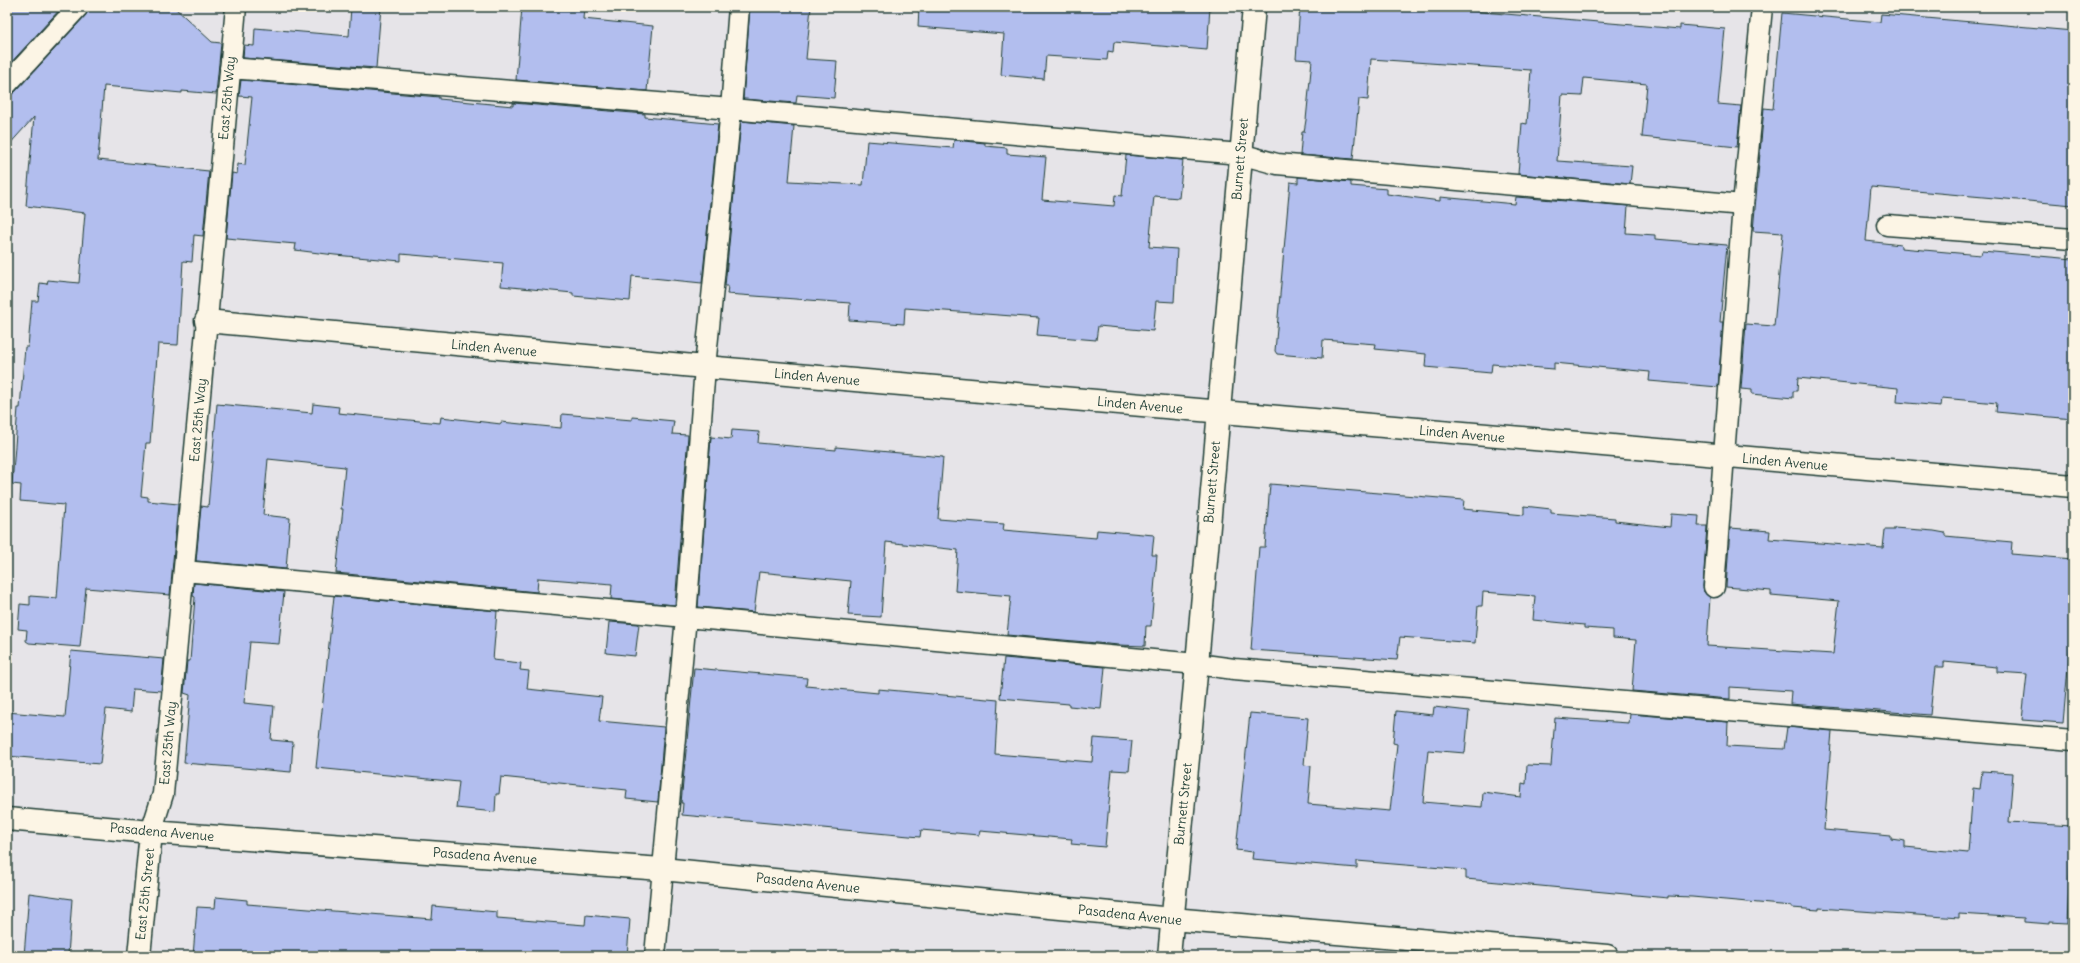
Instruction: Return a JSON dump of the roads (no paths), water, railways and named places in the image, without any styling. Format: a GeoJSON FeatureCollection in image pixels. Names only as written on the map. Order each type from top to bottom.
{"type":"FeatureCollection","features":[{"type":"Feature","properties":{"kind":"street","name":"Burnett Street"},"geometry":{"type":"LineString","coordinates":[[1169,956],[1197,664],[1240,154],[1254,7]]}},
{"type":"Feature","properties":{"kind":"street","name":"Linden Avenue"},"geometry":{"type":"LineString","coordinates":[[206,321],[705,367],[1723,457],[2073,486]]}},
{"type":"Feature","properties":{"kind":"street","name":"Pasadena Avenue"},"geometry":{"type":"LineString","coordinates":[[7,819],[152,832],[662,869],[1172,919],[1608,956]]}},
{"type":"Feature","properties":{"kind":"street","name":"East 25th Street"},"geometry":{"type":"LineString","coordinates":[[140,956],[152,832]]}},
{"type":"Feature","properties":{"kind":"lane"},"geometry":{"type":"LineString","coordinates":[[7,84],[78,7]]}},
{"type":"Feature","properties":{"kind":"lane","name":"East 25th Way"},"geometry":{"type":"LineString","coordinates":[[152,832],[163,794],[236,7]]}},
{"type":"Feature","properties":{"kind":"lane"},"geometry":{"type":"LineString","coordinates":[[655,956],[686,617],[705,367],[731,109],[739,7]]}},
{"type":"Feature","properties":{"kind":"lane"},"geometry":{"type":"LineString","coordinates":[[1714,587],[1743,205],[1762,7]]}},
{"type":"Feature","properties":{"kind":"lane"},"geometry":{"type":"LineString","coordinates":[[230,68],[731,109],[1240,154],[1277,164],[1743,205]]}},
{"type":"Feature","properties":{"kind":"lane"},"geometry":{"type":"LineString","coordinates":[[1887,225],[2073,239]]}},
{"type":"Feature","properties":{"kind":"lane"},"geometry":{"type":"LineString","coordinates":[[184,571],[1197,664],[1234,669],[2073,740]]}}]}
